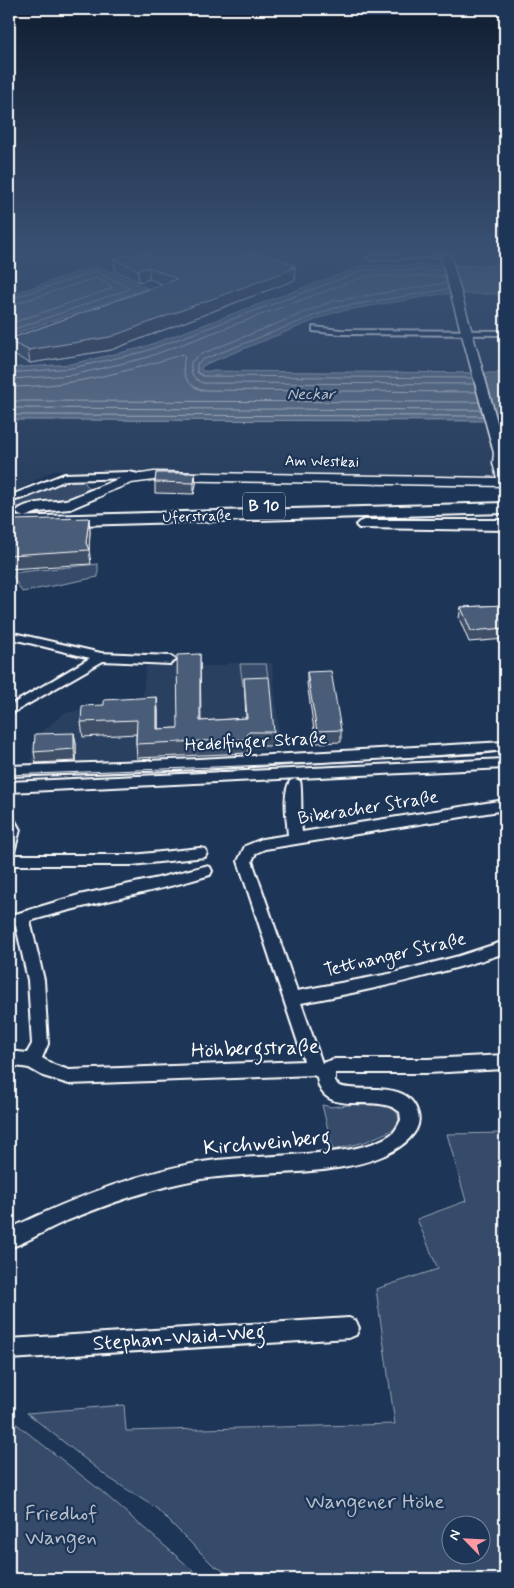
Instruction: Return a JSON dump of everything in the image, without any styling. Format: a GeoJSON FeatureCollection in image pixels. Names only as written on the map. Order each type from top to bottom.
{"type":"FeatureCollection","features":[{"type":"Feature","properties":{"kind":"highway","name":"B 10"},"geometry":{"type":"LineString","coordinates":[[16,513],[36,508],[70,504],[98,492]]}},
{"type":"Feature","properties":{"kind":"highway","name":"Uferstraße"},"geometry":{"type":"LineString","coordinates":[[16,513],[505,500]]}},
{"type":"Feature","properties":{"kind":"highway","name":"Uferstraße"},"geometry":{"type":"LineString","coordinates":[[9,522],[505,508]]}},
{"type":"Feature","properties":{"kind":"highway","name":"B 10"},"geometry":{"type":"LineString","coordinates":[[190,518],[213,522],[505,526]]}},
{"type":"Feature","properties":{"kind":"main road"},"geometry":{"type":"LineString","coordinates":[[466,328],[495,436],[503,456],[499,463],[505,484]]}},
{"type":"Feature","properties":{"kind":"main road","name":"Am Westkai"},"geometry":{"type":"LineString","coordinates":[[98,492],[139,477],[154,476],[505,484]]}},
{"type":"Feature","properties":{"kind":"street"},"geometry":{"type":"LineString","coordinates":[[317,328],[341,332],[463,328]]}},
{"type":"Feature","properties":{"kind":"street"},"geometry":{"type":"LineString","coordinates":[[467,328],[505,333]]}},
{"type":"Feature","properties":{"kind":"street"},"geometry":{"type":"LineString","coordinates":[[81,475],[93,483],[98,492]]}},
{"type":"Feature","properties":{"kind":"street","name":"Am Westkai"},"geometry":{"type":"LineString","coordinates":[[9,499],[26,494],[64,477],[129,475],[139,477]]}},
{"type":"Feature","properties":{"kind":"street"},"geometry":{"type":"LineString","coordinates":[[9,635],[101,657],[170,660]]}},
{"type":"Feature","properties":{"kind":"street"},"geometry":{"type":"LineString","coordinates":[[12,705],[101,657]]}},
{"type":"Feature","properties":{"kind":"street","name":"Hedelfinger Straße"},"geometry":{"type":"LineString","coordinates":[[9,771],[199,764],[505,746]]}},
{"type":"Feature","properties":{"kind":"street","name":"Hedelfinger Straße"},"geometry":{"type":"LineString","coordinates":[[9,786],[505,763]]}},
{"type":"Feature","properties":{"kind":"street"},"geometry":{"type":"LineString","coordinates":[[295,784],[293,806],[295,839]]}},
{"type":"Feature","properties":{"kind":"street","name":"Biberacher Straße"},"geometry":{"type":"LineString","coordinates":[[245,860],[250,850],[262,844],[505,805]]}},
{"type":"Feature","properties":{"kind":"street"},"geometry":{"type":"LineString","coordinates":[[9,823],[13,830],[9,848]]}},
{"type":"Feature","properties":{"kind":"street"},"geometry":{"type":"LineString","coordinates":[[9,860],[132,860],[200,852]]}},
{"type":"Feature","properties":{"kind":"street","name":"Kirchweinberg"},"geometry":{"type":"LineString","coordinates":[[9,1239],[121,1190],[203,1170],[333,1160],[381,1148],[403,1137],[407,1131],[411,1122],[410,1112],[400,1100],[391,1096],[346,1096],[329,1091],[292,998],[245,860]]}},
{"type":"Feature","properties":{"kind":"street"},"geometry":{"type":"LineString","coordinates":[[32,1061],[40,1044],[36,980],[16,921],[79,901],[158,884],[205,871]]}},
{"type":"Feature","properties":{"kind":"street","name":"Tettnanger Straße"},"geometry":{"type":"LineString","coordinates":[[292,998],[389,980],[459,962],[505,946]]}},
{"type":"Feature","properties":{"kind":"street","name":"Höhbergstraße"},"geometry":{"type":"LineString","coordinates":[[9,1058],[32,1061],[49,1071],[69,1077],[320,1070],[335,1066],[428,1066],[505,1062]]}},
{"type":"Feature","properties":{"kind":"street","name":"Stephan-Waid-Weg"},"geometry":{"type":"LineString","coordinates":[[9,1349],[349,1328]]}},
{"type":"Feature","properties":{"kind":"shaded area"},"geometry":{"type":"Polygon","coordinates":[[[32,328],[194,328],[141,348],[71,364],[9,368],[9,336],[32,328]]]}},
{"type":"Feature","properties":{"kind":"shaded area"},"geometry":{"type":"Polygon","coordinates":[[[295,328],[505,328],[505,373],[202,371],[201,368],[206,364],[295,328]]]}},
{"type":"Feature","properties":{"kind":"shaded area"},"geometry":{"type":"Polygon","coordinates":[[[9,420],[505,421],[505,476],[53,471],[9,495],[9,420]]]}},
{"type":"Feature","properties":{"kind":"shaded area"},"geometry":{"type":"Polygon","coordinates":[[[230,663],[272,663],[281,749],[31,764],[33,740],[64,713],[93,708],[105,703],[142,702],[146,666],[220,666],[230,663]]]}},
{"type":"Feature","properties":{"kind":"green space"},"geometry":{"type":"Polygon","coordinates":[[[76,480],[84,482],[90,489],[83,497],[37,506],[11,507],[13,501],[43,491],[63,481],[76,480]]]}},
{"type":"Feature","properties":{"kind":"green space"},"geometry":{"type":"Polygon","coordinates":[[[98,564],[98,577],[22,592],[11,573],[98,564]]]}},
{"type":"Feature","properties":{"kind":"green space"},"geometry":{"type":"Polygon","coordinates":[[[240,664],[266,664],[269,684],[243,686],[240,664]]]}},
{"type":"Feature","properties":{"kind":"green space"},"geometry":{"type":"Polygon","coordinates":[[[374,1102],[394,1109],[399,1122],[397,1128],[365,1142],[333,1150],[322,1105],[331,1107],[374,1102]]]}},
{"type":"Feature","properties":{"kind":"green space","name":"Wangener Höhe"},"geometry":{"type":"Polygon","coordinates":[[[505,1133],[505,1579],[238,1579],[213,1565],[156,1508],[109,1478],[27,1413],[124,1405],[126,1431],[395,1424],[376,1289],[438,1269],[417,1219],[466,1201],[447,1134],[505,1133]]]}},
{"type":"Feature","properties":{"kind":"green space","name":"Friedhof Wangen"},"geometry":{"type":"Polygon","coordinates":[[[9,1418],[100,1490],[203,1579],[9,1579],[9,1418]]]}},
{"type":"Feature","properties":{"kind":"water"},"geometry":{"type":"Polygon","coordinates":[[[9,328],[32,328],[9,336],[9,328]]]}},
{"type":"Feature","properties":{"kind":"water","name":"Neckar"},"geometry":{"type":"Polygon","coordinates":[[[194,328],[295,328],[206,364],[201,368],[202,371],[505,373],[505,421],[9,420],[9,368],[71,364],[141,348],[194,328]]]}},
{"type":"Feature","properties":{"kind":"building"},"geometry":{"type":"Polygon","coordinates":[[[40,328],[134,328],[110,337],[28,350],[9,341],[9,339],[40,328]]]}},
{"type":"Feature","properties":{"kind":"building"},"geometry":{"type":"Polygon","coordinates":[[[156,473],[195,473],[194,483],[155,482],[156,473]]]}},
{"type":"Feature","properties":{"kind":"building"},"geometry":{"type":"Polygon","coordinates":[[[89,518],[86,543],[89,550],[9,555],[12,520],[89,518]]]}},
{"type":"Feature","properties":{"kind":"building"},"geometry":{"type":"Polygon","coordinates":[[[505,605],[505,628],[471,631],[461,607],[505,605]]]}},
{"type":"Feature","properties":{"kind":"building"},"geometry":{"type":"Polygon","coordinates":[[[200,654],[200,721],[247,718],[244,678],[269,677],[274,732],[248,732],[247,739],[136,744],[137,720],[81,722],[82,706],[104,705],[104,700],[157,697],[157,729],[178,728],[177,655],[200,654]]]}},
{"type":"Feature","properties":{"kind":"building"},"geometry":{"type":"Polygon","coordinates":[[[331,671],[341,730],[317,731],[307,672],[331,671]]]}},
{"type":"Feature","properties":{"kind":"building"},"geometry":{"type":"Polygon","coordinates":[[[74,733],[74,749],[34,752],[35,734],[74,733]]]}},
{"type":"Feature","properties":{"kind":"tram line"},"geometry":{"type":"LineString","coordinates":[[9,775],[344,762],[505,751]]}}]}
